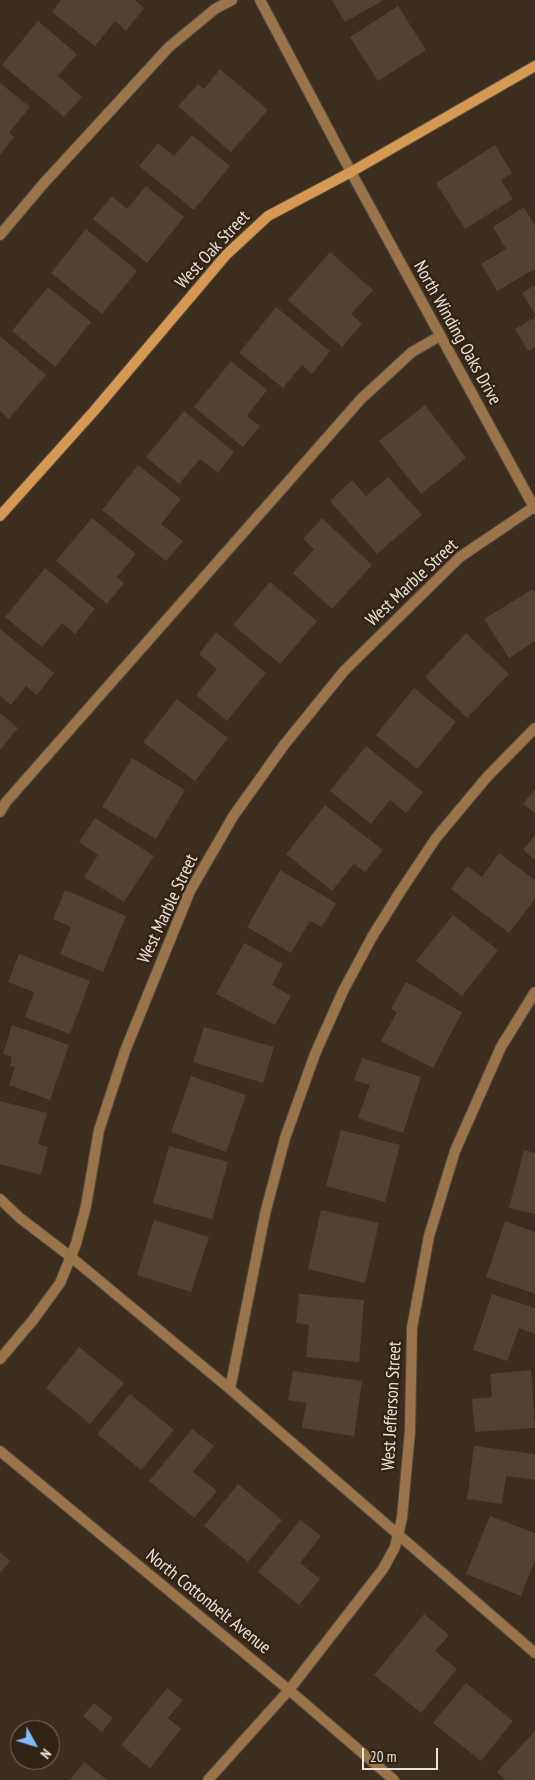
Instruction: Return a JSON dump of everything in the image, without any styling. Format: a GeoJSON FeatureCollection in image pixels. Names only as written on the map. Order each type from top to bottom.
{"type":"FeatureCollection","features":[{"type":"Feature","properties":{"kind":"street"},"geometry":{"type":"LineString","coordinates":[[0,235],[44,183],[169,48],[215,9],[232,0]]}},
{"type":"Feature","properties":{"kind":"street","name":"North Winding Oaks Drive"},"geometry":{"type":"LineString","coordinates":[[260,0],[350,172],[534,508]]}},
{"type":"Feature","properties":{"kind":"street","name":"West Oak Street"},"geometry":{"type":"LineString","coordinates":[[0,516],[94,411],[226,255],[268,216],[350,172],[535,66]]}},
{"type":"Feature","properties":{"kind":"street"},"geometry":{"type":"LineString","coordinates":[[0,812],[6,802],[361,399],[412,352],[440,336]]}},
{"type":"Feature","properties":{"kind":"street","name":"West Marble Street"},"geometry":{"type":"LineString","coordinates":[[0,1359],[33,1320],[60,1283],[71,1258],[86,1206],[99,1130],[125,1051],[190,891],[234,815],[284,745],[344,671],[460,557],[534,508]]}},
{"type":"Feature","properties":{"kind":"street"},"geometry":{"type":"LineString","coordinates":[[230,1389],[265,1214],[285,1138],[315,1054],[339,1000],[372,937],[436,838],[487,777],[535,728]]}},
{"type":"Feature","properties":{"kind":"street","name":"West Jefferson Street"},"geometry":{"type":"LineString","coordinates":[[208,1780],[289,1690],[383,1569],[396,1547],[402,1518],[410,1431],[412,1328],[429,1236],[455,1151],[501,1047],[535,992]]}},
{"type":"Feature","properties":{"kind":"street"},"geometry":{"type":"LineString","coordinates":[[0,1199],[20,1218],[230,1389],[535,1653]]}},
{"type":"Feature","properties":{"kind":"street","name":"North Cottonbelt Avenue"},"geometry":{"type":"LineString","coordinates":[[0,1451],[289,1690],[394,1780]]}},
{"type":"Feature","properties":{"kind":"building"},"geometry":{"type":"Polygon","coordinates":[[[61,0],[135,0],[144,8],[126,31],[115,21],[95,46],[52,12],[61,0]]]}},
{"type":"Feature","properties":{"kind":"building"},"geometry":{"type":"Polygon","coordinates":[[[332,0],[384,0],[345,22],[332,0]]]}},
{"type":"Feature","properties":{"kind":"building"},"geometry":{"type":"Polygon","coordinates":[[[398,6],[426,50],[378,81],[350,37],[398,6]]]}},
{"type":"Feature","properties":{"kind":"building"},"geometry":{"type":"Polygon","coordinates":[[[38,21],[77,54],[58,76],[82,97],[64,117],[2,65],[38,21]]]}},
{"type":"Feature","properties":{"kind":"building"},"geometry":{"type":"Polygon","coordinates":[[[220,69],[268,110],[231,152],[178,106],[198,84],[204,89],[220,69]]]}},
{"type":"Feature","properties":{"kind":"building"},"geometry":{"type":"Polygon","coordinates":[[[0,83],[30,107],[9,133],[14,137],[0,155],[0,83]]]}},
{"type":"Feature","properties":{"kind":"building"},"geometry":{"type":"Polygon","coordinates":[[[192,135],[230,166],[194,210],[139,166],[158,143],[174,156],[192,135]]]}},
{"type":"Feature","properties":{"kind":"building"},"geometry":{"type":"Polygon","coordinates":[[[495,145],[512,173],[501,180],[513,199],[465,229],[436,183],[495,145]]]}},
{"type":"Feature","properties":{"kind":"building"},"geometry":{"type":"Polygon","coordinates":[[[146,186],[184,217],[147,263],[93,219],[112,196],[127,209],[146,186]]]}},
{"type":"Feature","properties":{"kind":"building"},"geometry":{"type":"Polygon","coordinates":[[[524,207],[535,226],[535,269],[497,291],[481,264],[506,249],[493,227],[524,207]]]}},
{"type":"Feature","properties":{"kind":"building"},"geometry":{"type":"Polygon","coordinates":[[[86,229],[137,271],[102,314],[51,273],[86,229]]]}},
{"type":"Feature","properties":{"kind":"building"},"geometry":{"type":"Polygon","coordinates":[[[330,252],[373,290],[351,314],[362,324],[342,347],[288,300],[330,252]]]}},
{"type":"Feature","properties":{"kind":"building"},"geometry":{"type":"Polygon","coordinates":[[[535,285],[535,314],[522,293],[535,285]]]}},
{"type":"Feature","properties":{"kind":"building"},"geometry":{"type":"Polygon","coordinates":[[[48,287],[91,322],[55,367],[12,331],[48,287]]]}},
{"type":"Feature","properties":{"kind":"building"},"geometry":{"type":"Polygon","coordinates":[[[276,307],[330,351],[312,374],[302,365],[283,388],[239,353],[276,307]]]}},
{"type":"Feature","properties":{"kind":"building"},"geometry":{"type":"Polygon","coordinates":[[[535,317],[535,347],[528,351],[515,329],[535,317]]]}},
{"type":"Feature","properties":{"kind":"building"},"geometry":{"type":"Polygon","coordinates":[[[0,336],[46,375],[9,419],[0,411],[0,336]]]}},
{"type":"Feature","properties":{"kind":"building"},"geometry":{"type":"Polygon","coordinates":[[[231,361],[267,390],[247,416],[260,426],[243,447],[194,407],[231,361]]]}},
{"type":"Feature","properties":{"kind":"building"},"geometry":{"type":"Polygon","coordinates":[[[425,405],[466,458],[421,494],[379,441],[425,405]]]}},
{"type":"Feature","properties":{"kind":"building"},"geometry":{"type":"Polygon","coordinates":[[[184,411],[234,452],[218,473],[200,459],[179,484],[146,457],[184,411]]]}},
{"type":"Feature","properties":{"kind":"building"},"geometry":{"type":"Polygon","coordinates":[[[138,465],[181,499],[161,524],[183,541],[166,561],[102,510],[138,465]]]}},
{"type":"Feature","properties":{"kind":"building"},"geometry":{"type":"Polygon","coordinates":[[[388,477],[422,515],[377,554],[330,501],[352,480],[366,496],[388,477]]]}},
{"type":"Feature","properties":{"kind":"building"},"geometry":{"type":"Polygon","coordinates":[[[92,518],[136,554],[117,577],[124,583],[107,604],[56,561],[92,518]]]}},
{"type":"Feature","properties":{"kind":"building"},"geometry":{"type":"Polygon","coordinates":[[[322,518],[372,565],[332,609],[293,573],[314,549],[303,539],[322,518]]]}},
{"type":"Feature","properties":{"kind":"building"},"geometry":{"type":"Polygon","coordinates":[[[45,568],[95,609],[75,634],[62,623],[42,647],[5,617],[45,568]]]}},
{"type":"Feature","properties":{"kind":"building"},"geometry":{"type":"Polygon","coordinates":[[[270,582],[317,621],[280,664],[233,625],[270,582]]]}},
{"type":"Feature","properties":{"kind":"building"},"geometry":{"type":"Polygon","coordinates":[[[533,589],[535,592],[535,641],[509,658],[484,619],[533,589]]]}},
{"type":"Feature","properties":{"kind":"building"},"geometry":{"type":"Polygon","coordinates":[[[0,629],[54,673],[37,695],[26,686],[11,705],[0,696],[0,629]]]}},
{"type":"Feature","properties":{"kind":"building"},"geometry":{"type":"Polygon","coordinates":[[[216,632],[266,673],[227,721],[196,695],[217,669],[199,654],[216,632]]]}},
{"type":"Feature","properties":{"kind":"building"},"geometry":{"type":"Polygon","coordinates":[[[466,633],[509,674],[467,718],[425,677],[466,633]]]}},
{"type":"Feature","properties":{"kind":"building"},"geometry":{"type":"Polygon","coordinates":[[[414,688],[456,722],[417,769],[376,735],[414,688]]]}},
{"type":"Feature","properties":{"kind":"building"},"geometry":{"type":"Polygon","coordinates":[[[177,699],[228,738],[195,781],[143,742],[177,699]]]}},
{"type":"Feature","properties":{"kind":"building"},"geometry":{"type":"Polygon","coordinates":[[[0,713],[18,728],[0,750],[0,713]]]}},
{"type":"Feature","properties":{"kind":"building"},"geometry":{"type":"Polygon","coordinates":[[[366,746],[423,792],[406,813],[390,800],[371,824],[330,791],[366,746]]]}},
{"type":"Feature","properties":{"kind":"building"},"geometry":{"type":"Polygon","coordinates":[[[132,758],[185,790],[156,839],[102,807],[132,758]]]}},
{"type":"Feature","properties":{"kind":"building"},"geometry":{"type":"Polygon","coordinates":[[[535,789],[535,813],[523,804],[535,789]]]}},
{"type":"Feature","properties":{"kind":"building"},"geometry":{"type":"Polygon","coordinates":[[[325,805],[383,850],[365,872],[354,864],[332,891],[286,854],[325,805]]]}},
{"type":"Feature","properties":{"kind":"building"},"geometry":{"type":"Polygon","coordinates":[[[95,818],[154,856],[124,902],[84,877],[98,855],[79,842],[95,818]]]}},
{"type":"Feature","properties":{"kind":"building"},"geometry":{"type":"Polygon","coordinates":[[[535,835],[535,860],[523,850],[535,835]]]}},
{"type":"Feature","properties":{"kind":"building"},"geometry":{"type":"Polygon","coordinates":[[[499,853],[535,880],[535,899],[509,933],[451,889],[467,866],[482,877],[499,853]]]}},
{"type":"Feature","properties":{"kind":"building"},"geometry":{"type":"Polygon","coordinates":[[[280,870],[336,903],[322,927],[310,921],[291,953],[247,927],[280,870]]]}},
{"type":"Feature","properties":{"kind":"building"},"geometry":{"type":"Polygon","coordinates":[[[65,890],[126,916],[103,972],[60,954],[71,927],[53,919],[65,890]]]}},
{"type":"Feature","properties":{"kind":"building"},"geometry":{"type":"Polygon","coordinates":[[[453,915],[498,950],[462,996],[416,961],[453,915]]]}},
{"type":"Feature","properties":{"kind":"building"},"geometry":{"type":"Polygon","coordinates":[[[244,943],[283,964],[272,985],[291,996],[275,1025],[216,994],[244,943]]]}},
{"type":"Feature","properties":{"kind":"building"},"geometry":{"type":"Polygon","coordinates":[[[19,954],[90,981],[70,1034],[25,1017],[34,992],[8,982],[19,954]]]}},
{"type":"Feature","properties":{"kind":"building"},"geometry":{"type":"Polygon","coordinates":[[[406,982],[462,1012],[433,1068],[381,1041],[397,1012],[391,1009],[406,982]]]}},
{"type":"Feature","properties":{"kind":"building"},"geometry":{"type":"Polygon","coordinates":[[[12,1025],[69,1045],[50,1100],[9,1085],[15,1067],[10,1066],[12,1057],[3,1054],[12,1025]]]}},
{"type":"Feature","properties":{"kind":"building"},"geometry":{"type":"Polygon","coordinates":[[[204,1027],[274,1047],[263,1083],[193,1062],[204,1027]]]}},
{"type":"Feature","properties":{"kind":"building"},"geometry":{"type":"Polygon","coordinates":[[[362,1058],[421,1077],[403,1133],[358,1118],[370,1085],[354,1080],[362,1058]]]}},
{"type":"Feature","properties":{"kind":"building"},"geometry":{"type":"Polygon","coordinates":[[[191,1076],[246,1095],[226,1152],[171,1132],[191,1076]]]}},
{"type":"Feature","properties":{"kind":"building"},"geometry":{"type":"Polygon","coordinates":[[[0,1101],[47,1113],[38,1144],[48,1147],[41,1175],[0,1164],[0,1101]]]}},
{"type":"Feature","properties":{"kind":"building"},"geometry":{"type":"Polygon","coordinates":[[[341,1130],[400,1145],[385,1202],[326,1186],[341,1130]]]}},
{"type":"Feature","properties":{"kind":"building"},"geometry":{"type":"Polygon","coordinates":[[[169,1146],[228,1162],[212,1219],[153,1203],[169,1146]]]}},
{"type":"Feature","properties":{"kind":"building"},"geometry":{"type":"Polygon","coordinates":[[[524,1150],[535,1153],[535,1214],[509,1208],[524,1150]]]}},
{"type":"Feature","properties":{"kind":"building"},"geometry":{"type":"Polygon","coordinates":[[[321,1210],[379,1223],[365,1283],[308,1269],[321,1210]]]}},
{"type":"Feature","properties":{"kind":"building"},"geometry":{"type":"Polygon","coordinates":[[[154,1220],[209,1237],[191,1292],[137,1275],[154,1220]]]}},
{"type":"Feature","properties":{"kind":"building"},"geometry":{"type":"Polygon","coordinates":[[[505,1221],[535,1232],[535,1294],[486,1277],[505,1221]]]}},
{"type":"Feature","properties":{"kind":"building"},"geometry":{"type":"Polygon","coordinates":[[[299,1294],[364,1300],[359,1362],[306,1357],[309,1325],[296,1323],[299,1294]]]}},
{"type":"Feature","properties":{"kind":"building"},"geometry":{"type":"Polygon","coordinates":[[[492,1294],[535,1308],[535,1334],[519,1328],[507,1361],[473,1350],[492,1294]]]}},
{"type":"Feature","properties":{"kind":"building"},"geometry":{"type":"Polygon","coordinates":[[[79,1347],[124,1383],[90,1424],[46,1388],[79,1347]]]}},
{"type":"Feature","properties":{"kind":"building"},"geometry":{"type":"Polygon","coordinates":[[[531,1370],[535,1428],[475,1432],[472,1399],[492,1397],[490,1374],[531,1370]]]}},
{"type":"Feature","properties":{"kind":"building"},"geometry":{"type":"Polygon","coordinates":[[[293,1371],[362,1381],[354,1436],[302,1428],[306,1403],[288,1400],[293,1371]]]}},
{"type":"Feature","properties":{"kind":"building"},"geometry":{"type":"Polygon","coordinates":[[[130,1394],[174,1430],[141,1470],[97,1434],[130,1394]]]}},
{"type":"Feature","properties":{"kind":"building"},"geometry":{"type":"Polygon","coordinates":[[[192,1429],[214,1446],[193,1472],[217,1491],[194,1518],[149,1481],[192,1429]]]}},
{"type":"Feature","properties":{"kind":"building"},"geometry":{"type":"Polygon","coordinates":[[[474,1446],[535,1454],[535,1480],[506,1476],[502,1504],[467,1499],[474,1446]]]}},
{"type":"Feature","properties":{"kind":"building"},"geometry":{"type":"Polygon","coordinates":[[[238,1484],[282,1520],[248,1562],[204,1526],[238,1484]]]}},
{"type":"Feature","properties":{"kind":"building"},"geometry":{"type":"Polygon","coordinates":[[[490,1516],[535,1533],[535,1560],[521,1596],[466,1574],[490,1516]]]}},
{"type":"Feature","properties":{"kind":"building"},"geometry":{"type":"Polygon","coordinates":[[[300,1520],[321,1536],[300,1563],[320,1579],[299,1605],[258,1572],[300,1520]]]}},
{"type":"Feature","properties":{"kind":"building"},"geometry":{"type":"Polygon","coordinates":[[[0,1552],[10,1561],[0,1573],[0,1552]]]}},
{"type":"Feature","properties":{"kind":"building"},"geometry":{"type":"Polygon","coordinates":[[[424,1614],[449,1635],[435,1651],[457,1669],[421,1713],[374,1675],[424,1614]]]}},
{"type":"Feature","properties":{"kind":"building"},"geometry":{"type":"Polygon","coordinates":[[[466,1683],[513,1721],[481,1761],[433,1723],[466,1683]]]}},
{"type":"Feature","properties":{"kind":"building"},"geometry":{"type":"Polygon","coordinates":[[[167,1688],[183,1700],[168,1718],[181,1729],[150,1768],[121,1745],[167,1688]]]}},
{"type":"Feature","properties":{"kind":"building"},"geometry":{"type":"Polygon","coordinates":[[[94,1703],[113,1718],[102,1732],[83,1716],[94,1703]]]}},
{"type":"Feature","properties":{"kind":"building"},"geometry":{"type":"Polygon","coordinates":[[[535,1731],[535,1780],[506,1780],[497,1772],[535,1731]]]}},
{"type":"Feature","properties":{"kind":"building"},"geometry":{"type":"Polygon","coordinates":[[[84,1762],[107,1780],[70,1780],[84,1762]]]}}]}
